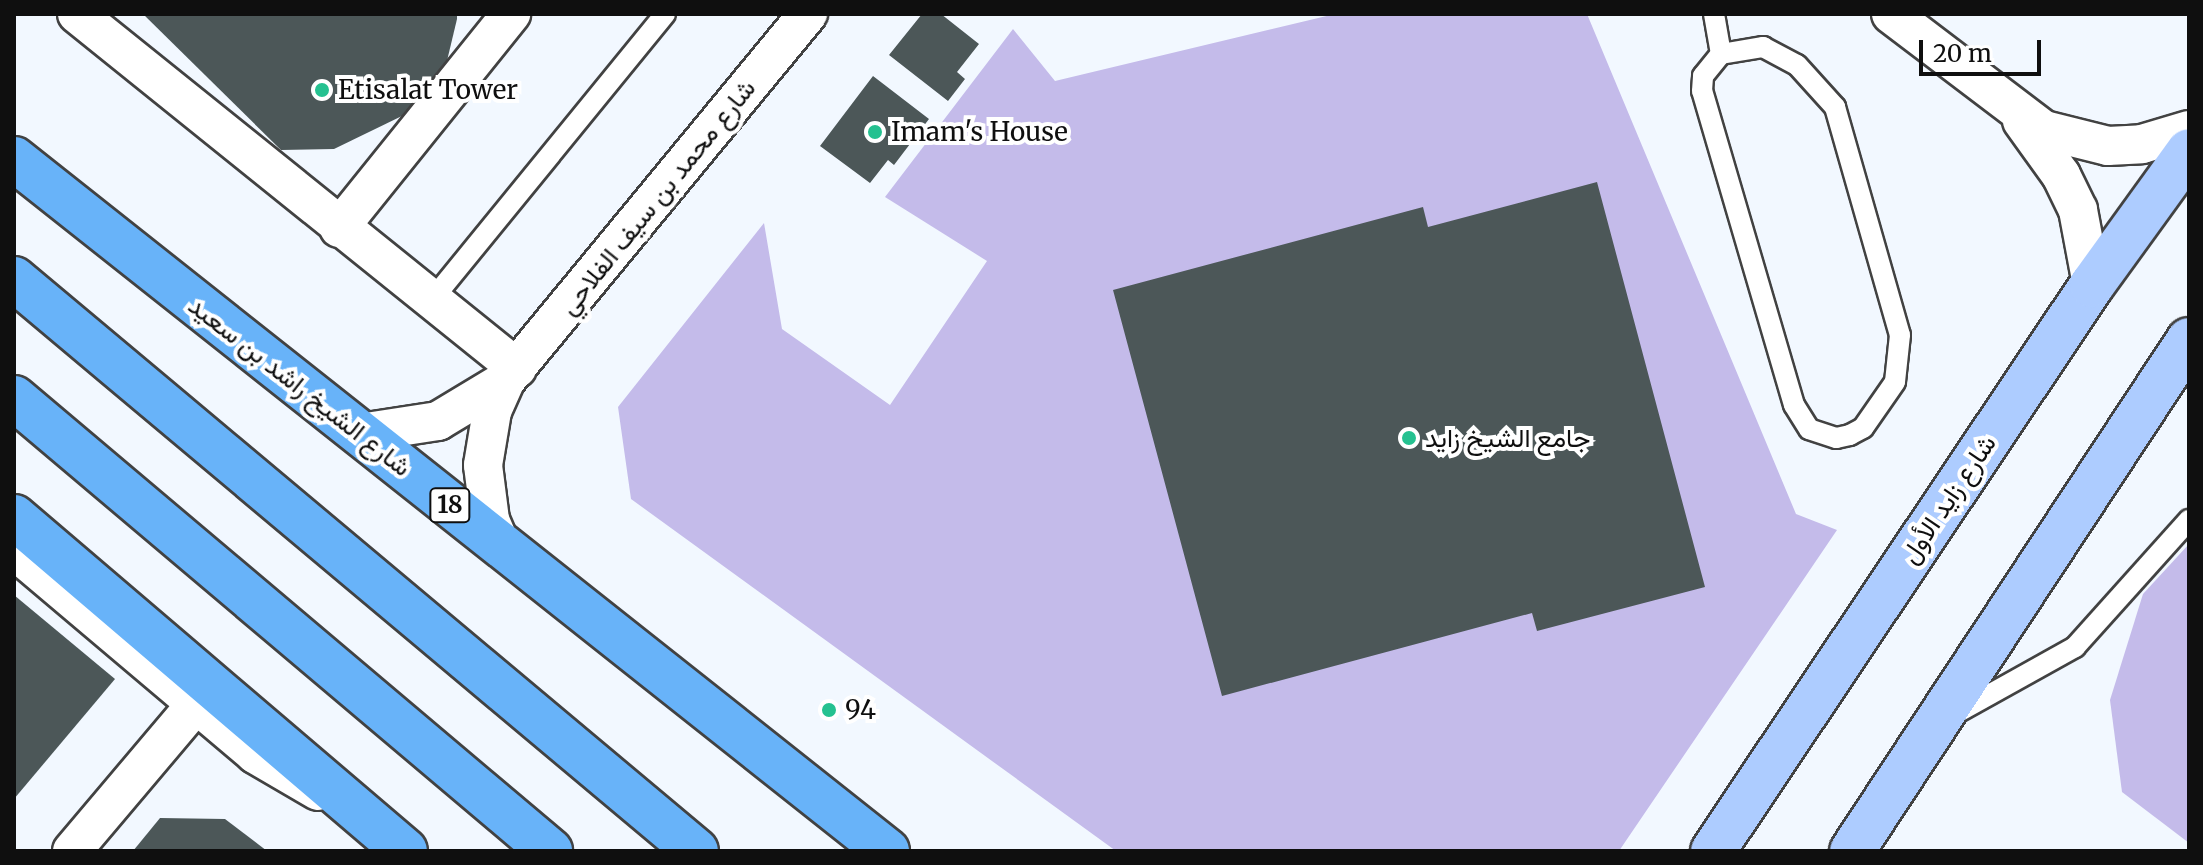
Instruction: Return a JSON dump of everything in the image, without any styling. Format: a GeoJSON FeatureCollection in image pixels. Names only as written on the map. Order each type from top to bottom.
{"type":"FeatureCollection","features":[{"type":"Feature","properties":{"kind":"main road","name":"شارع زايد الأول"},"geometry":{"type":"LineString","coordinates":[[1713,851],[2092,285],[2189,151]]}},
{"type":"Feature","properties":{"kind":"main road","name":"شارع الشيخ راشد بن سعيد"},"geometry":{"type":"LineString","coordinates":[[14,159],[887,851]]}},
{"type":"Feature","properties":{"kind":"main road"},"geometry":{"type":"LineString","coordinates":[[14,279],[696,851]]}},
{"type":"Feature","properties":{"kind":"main road"},"geometry":{"type":"LineString","coordinates":[[1852,851],[2189,340]]}},
{"type":"Feature","properties":{"kind":"main road"},"geometry":{"type":"LineString","coordinates":[[14,398],[550,851]]}},
{"type":"Feature","properties":{"kind":"main road"},"geometry":{"type":"LineString","coordinates":[[14,517],[384,835]]}},
{"type":"Feature","properties":{"kind":"street"},"geometry":{"type":"LineString","coordinates":[[77,14],[431,301],[511,374]]}},
{"type":"Feature","properties":{"kind":"street"},"geometry":{"type":"LineString","coordinates":[[339,228],[511,14]]}},
{"type":"Feature","properties":{"kind":"street","name":"شارع محمد بن سيف الفلاحي"},"geometry":{"type":"LineString","coordinates":[[501,546],[490,520],[483,465],[492,411],[511,374],[808,14]]}},
{"type":"Feature","properties":{"kind":"street"},"geometry":{"type":"LineString","coordinates":[[1891,14],[2015,113],[2054,134],[2108,146],[2142,144],[2189,130]]}},
{"type":"Feature","properties":{"kind":"street"},"geometry":{"type":"LineString","coordinates":[[2015,113],[2061,175],[2078,210],[2092,285]]}},
{"type":"Feature","properties":{"kind":"street","name":"شارع محمد بن سيف الفلاحي"},"geometry":{"type":"LineString","coordinates":[[360,433],[438,421],[511,374]]}},
{"type":"Feature","properties":{"kind":"street"},"geometry":{"type":"LineString","coordinates":[[14,550],[278,771],[384,835]]}},
{"type":"Feature","properties":{"kind":"street"},"geometry":{"type":"LineString","coordinates":[[72,851],[197,703]]}},
{"type":"Feature","properties":{"kind":"lane"},"geometry":{"type":"LineString","coordinates":[[431,301],[665,14]]}},
{"type":"Feature","properties":{"kind":"lane"},"geometry":{"type":"LineString","coordinates":[[1714,14],[1721,54],[1703,76],[1702,91],[1794,405],[1809,429],[1836,438],[1850,435],[1888,397],[1902,351],[1846,133],[1818,84],[1797,65],[1763,47],[1721,54]]}},
{"type":"Feature","properties":{"kind":"lane"},"geometry":{"type":"LineString","coordinates":[[1935,725],[2075,647],[2189,520]]}},
{"type":"Feature","properties":{"kind":"shaded area"},"geometry":{"type":"Polygon","coordinates":[[[1335,14],[1587,14],[1796,514],[1837,530],[1619,851],[1116,851],[631,499],[618,407],[764,223],[782,329],[890,405],[987,261],[885,197],[1013,29],[1055,81],[1335,14]]]}},
{"type":"Feature","properties":{"kind":"shaded area"},"geometry":{"type":"Polygon","coordinates":[[[2189,544],[2189,843],[2122,792],[2110,700],[2143,594],[2189,544]]]}},
{"type":"Feature","properties":{"kind":"building","name":"Etisalat Tower"},"geometry":{"type":"Polygon","coordinates":[[[143,14],[457,14],[457,19],[446,65],[404,115],[334,149],[281,150],[143,14]]]}},
{"type":"Feature","properties":{"kind":"building"},"geometry":{"type":"Polygon","coordinates":[[[922,14],[941,14],[979,44],[957,72],[965,79],[948,101],[889,55],[922,14]]]}},
{"type":"Feature","properties":{"kind":"building","name":"Imam's House"},"geometry":{"type":"Polygon","coordinates":[[[873,76],[929,119],[894,165],[888,160],[870,183],[820,146],[873,76]]]}},
{"type":"Feature","properties":{"kind":"building","name":"جامع الشيخ زايد"},"geometry":{"type":"Polygon","coordinates":[[[1597,182],[1705,587],[1537,631],[1532,613],[1222,696],[1113,290],[1423,207],[1428,227],[1597,182]]]}},
{"type":"Feature","properties":{"kind":"building"},"geometry":{"type":"Polygon","coordinates":[[[14,595],[115,679],[14,799],[14,595]]]}},
{"type":"Feature","properties":{"kind":"building"},"geometry":{"type":"Polygon","coordinates":[[[160,818],[225,819],[267,851],[133,851],[160,818]]]}},
{"type":"Feature","properties":{"kind":"place","name":"Etisalat Tower"},"geometry":{"type":"Point","coordinates":[322,90]}},
{"type":"Feature","properties":{"kind":"place","name":"Imam's House"},"geometry":{"type":"Point","coordinates":[875,132]}},
{"type":"Feature","properties":{"kind":"place","name":"جامع الشيخ زايد"},"geometry":{"type":"Point","coordinates":[1409,438]}},
{"type":"Feature","properties":{"kind":"place","name":"94"},"geometry":{"type":"Point","coordinates":[829,710]}}]}
